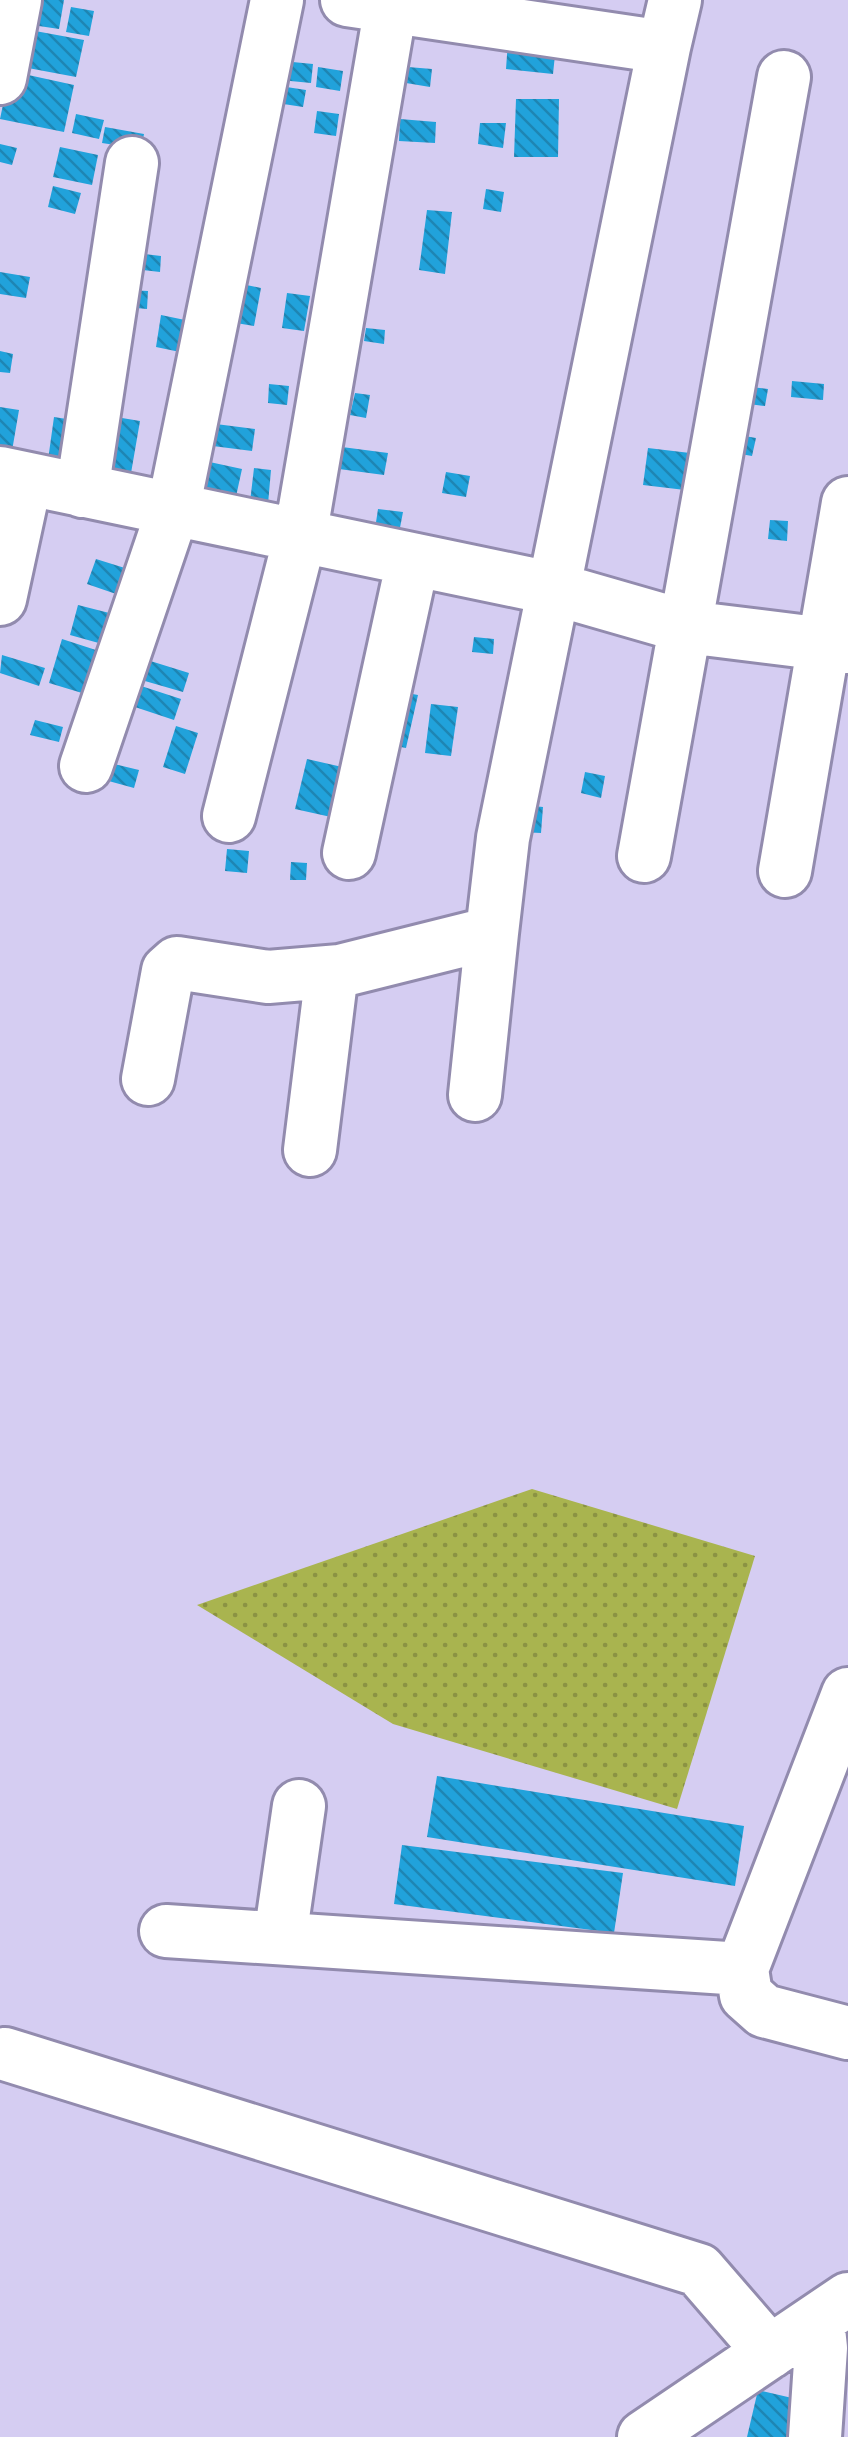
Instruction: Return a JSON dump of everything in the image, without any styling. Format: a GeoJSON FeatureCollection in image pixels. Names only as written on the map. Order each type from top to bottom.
{"type":"FeatureCollection","features":[{"type":"Feature","properties":{"kind":"street"},"geometry":{"type":"LineString","coordinates":[[0,78],[14,0]]}},
{"type":"Feature","properties":{"kind":"street"},"geometry":{"type":"LineString","coordinates":[[86,766],[173,510],[277,0]]}},
{"type":"Feature","properties":{"kind":"street"},"geometry":{"type":"LineString","coordinates":[[229,816],[300,538],[377,2],[670,24],[503,838],[475,1095]]}},
{"type":"Feature","properties":{"kind":"street"},"geometry":{"type":"LineString","coordinates":[[644,856],[784,77]]}},
{"type":"Feature","properties":{"kind":"street"},"geometry":{"type":"LineString","coordinates":[[82,491],[132,163]]}},
{"type":"Feature","properties":{"kind":"street"},"geometry":{"type":"LineString","coordinates":[[0,599],[13,476],[555,588],[688,627],[835,646]]}},
{"type":"Feature","properties":{"kind":"street"},"geometry":{"type":"LineString","coordinates":[[785,871],[835,646],[848,503]]}},
{"type":"Feature","properties":{"kind":"street"},"geometry":{"type":"LineString","coordinates":[[348,853],[413,560]]}},
{"type":"Feature","properties":{"kind":"street"},"geometry":{"type":"LineString","coordinates":[[148,1080],[168,971],[178,963],[268,977],[332,972],[494,928]]}},
{"type":"Feature","properties":{"kind":"street"},"geometry":{"type":"LineString","coordinates":[[310,1150],[332,972]]}},
{"type":"Feature","properties":{"kind":"street"},"geometry":{"type":"LineString","coordinates":[[848,1694],[742,1969],[746,1995],[764,2012],[848,2033]]}},
{"type":"Feature","properties":{"kind":"street"},"geometry":{"type":"LineString","coordinates":[[280,1938],[299,1806]]}},
{"type":"Feature","properties":{"kind":"street"},"geometry":{"type":"LineString","coordinates":[[166,1931],[742,1969]]}},
{"type":"Feature","properties":{"kind":"street"},"geometry":{"type":"LineString","coordinates":[[5,2054],[699,2270],[770,2352]]}},
{"type":"Feature","properties":{"kind":"street"},"geometry":{"type":"LineString","coordinates":[[644,2437],[833,2309]]}},
{"type":"Feature","properties":{"kind":"street"},"geometry":{"type":"LineString","coordinates":[[826,2435],[822,2348],[833,2309]]}},
{"type":"Feature","properties":{"kind":"green space"},"geometry":{"type":"Polygon","coordinates":[[[532,1489],[755,1556],[677,1809],[393,1724],[197,1605],[532,1489]]]}},
{"type":"Feature","properties":{"kind":"building"},"geometry":{"type":"Polygon","coordinates":[[[23,0],[64,0],[59,29],[19,23],[23,0]]]}},
{"type":"Feature","properties":{"kind":"building"},"geometry":{"type":"Polygon","coordinates":[[[71,7],[94,11],[89,36],[66,32],[71,7]]]}},
{"type":"Feature","properties":{"kind":"building"},"geometry":{"type":"Polygon","coordinates":[[[19,28],[84,40],[76,77],[12,65],[19,28]]]}},
{"type":"Feature","properties":{"kind":"building"},"geometry":{"type":"Polygon","coordinates":[[[508,41],[556,45],[553,74],[506,69],[508,41]]]}},
{"type":"Feature","properties":{"kind":"building"},"geometry":{"type":"Polygon","coordinates":[[[272,60],[313,64],[311,83],[270,79],[272,60]]]}},
{"type":"Feature","properties":{"kind":"building"},"geometry":{"type":"Polygon","coordinates":[[[318,67],[343,71],[340,91],[316,87],[318,67]]]}},
{"type":"Feature","properties":{"kind":"building"},"geometry":{"type":"Polygon","coordinates":[[[408,67],[432,69],[430,87],[406,83],[408,67]]]}},
{"type":"Feature","properties":{"kind":"building"},"geometry":{"type":"Polygon","coordinates":[[[10,71],[74,85],[64,132],[0,119],[10,71]]]}},
{"type":"Feature","properties":{"kind":"building"},"geometry":{"type":"Polygon","coordinates":[[[267,84],[306,90],[303,107],[264,101],[267,84]]]}},
{"type":"Feature","properties":{"kind":"building"},"geometry":{"type":"Polygon","coordinates":[[[516,99],[559,99],[558,157],[514,157],[516,99]]]}},
{"type":"Feature","properties":{"kind":"building"},"geometry":{"type":"Polygon","coordinates":[[[317,111],[339,114],[336,136],[314,133],[317,111]]]}},
{"type":"Feature","properties":{"kind":"building"},"geometry":{"type":"Polygon","coordinates":[[[76,114],[104,120],[99,139],[72,133],[76,114]]]}},
{"type":"Feature","properties":{"kind":"building"},"geometry":{"type":"Polygon","coordinates":[[[400,119],[436,122],[435,143],[399,141],[400,119]]]}},
{"type":"Feature","properties":{"kind":"building"},"geometry":{"type":"Polygon","coordinates":[[[480,123],[506,123],[503,148],[478,144],[480,123]]]}},
{"type":"Feature","properties":{"kind":"building"},"geometry":{"type":"Polygon","coordinates":[[[105,127],[144,134],[141,149],[102,143],[105,127]]]}},
{"type":"Feature","properties":{"kind":"building"},"geometry":{"type":"Polygon","coordinates":[[[0,144],[17,148],[12,165],[0,162],[0,144]]]}},
{"type":"Feature","properties":{"kind":"building"},"geometry":{"type":"Polygon","coordinates":[[[60,147],[98,155],[92,185],[53,177],[60,147]]]}},
{"type":"Feature","properties":{"kind":"building"},"geometry":{"type":"Polygon","coordinates":[[[53,186],[81,193],[75,214],[48,207],[53,186]]]}},
{"type":"Feature","properties":{"kind":"building"},"geometry":{"type":"Polygon","coordinates":[[[486,189],[504,192],[501,212],[483,209],[486,189]]]}},
{"type":"Feature","properties":{"kind":"building"},"geometry":{"type":"Polygon","coordinates":[[[427,210],[452,212],[445,274],[419,270],[427,210]]]}},
{"type":"Feature","properties":{"kind":"building"},"geometry":{"type":"Polygon","coordinates":[[[136,253],[161,256],[160,272],[134,269],[136,253]]]}},
{"type":"Feature","properties":{"kind":"building"},"geometry":{"type":"Polygon","coordinates":[[[0,272],[30,277],[26,298],[0,294],[0,272]]]}},
{"type":"Feature","properties":{"kind":"building"},"geometry":{"type":"Polygon","coordinates":[[[237,283],[261,288],[254,326],[230,322],[237,283]]]}},
{"type":"Feature","properties":{"kind":"building"},"geometry":{"type":"Polygon","coordinates":[[[128,290],[148,291],[147,309],[126,307],[128,290]]]}},
{"type":"Feature","properties":{"kind":"building"},"geometry":{"type":"Polygon","coordinates":[[[287,293],[310,296],[304,331],[282,328],[287,293]]]}},
{"type":"Feature","properties":{"kind":"building"},"geometry":{"type":"Polygon","coordinates":[[[161,315],[185,320],[180,352],[156,347],[161,315]]]}},
{"type":"Feature","properties":{"kind":"building"},"geometry":{"type":"Polygon","coordinates":[[[366,328],[385,330],[384,344],[364,341],[366,328]]]}},
{"type":"Feature","properties":{"kind":"building"},"geometry":{"type":"Polygon","coordinates":[[[0,351],[13,354],[10,373],[0,372],[0,351]]]}},
{"type":"Feature","properties":{"kind":"building"},"geometry":{"type":"Polygon","coordinates":[[[792,381],[824,384],[823,400],[791,397],[792,381]]]}},
{"type":"Feature","properties":{"kind":"building"},"geometry":{"type":"Polygon","coordinates":[[[269,384],[289,386],[287,405],[268,403],[269,384]]]}},
{"type":"Feature","properties":{"kind":"building"},"geometry":{"type":"Polygon","coordinates":[[[743,386],[768,389],[765,406],[741,403],[743,386]]]}},
{"type":"Feature","properties":{"kind":"building"},"geometry":{"type":"Polygon","coordinates":[[[355,393],[370,395],[366,418],[350,415],[355,393]]]}},
{"type":"Feature","properties":{"kind":"building"},"geometry":{"type":"Polygon","coordinates":[[[0,407],[19,410],[12,451],[0,449],[0,407]]]}},
{"type":"Feature","properties":{"kind":"building"},"geometry":{"type":"Polygon","coordinates":[[[54,417],[79,421],[73,463],[48,460],[54,417]]]}},
{"type":"Feature","properties":{"kind":"building"},"geometry":{"type":"Polygon","coordinates":[[[122,418],[140,421],[130,479],[112,476],[122,418]]]}},
{"type":"Feature","properties":{"kind":"building"},"geometry":{"type":"Polygon","coordinates":[[[208,423],[255,429],[252,451],[205,445],[208,423]]]}},
{"type":"Feature","properties":{"kind":"building"},"geometry":{"type":"Polygon","coordinates":[[[733,434],[756,438],[752,456],[729,452],[733,434]]]}},
{"type":"Feature","properties":{"kind":"building"},"geometry":{"type":"Polygon","coordinates":[[[342,447],[388,453],[384,475],[339,469],[342,447]]]}},
{"type":"Feature","properties":{"kind":"building"},"geometry":{"type":"Polygon","coordinates":[[[648,448],[690,453],[685,490],[643,485],[648,448]]]}},
{"type":"Feature","properties":{"kind":"building"},"geometry":{"type":"Polygon","coordinates":[[[205,461],[242,469],[235,501],[197,492],[205,461]]]}},
{"type":"Feature","properties":{"kind":"building"},"geometry":{"type":"Polygon","coordinates":[[[254,468],[271,470],[268,504],[250,502],[254,468]]]}},
{"type":"Feature","properties":{"kind":"building"},"geometry":{"type":"Polygon","coordinates":[[[446,472],[470,476],[466,497],[442,493],[446,472]]]}},
{"type":"Feature","properties":{"kind":"building"},"geometry":{"type":"Polygon","coordinates":[[[378,509],[403,512],[399,533],[375,529],[378,509]]]}},
{"type":"Feature","properties":{"kind":"building"},"geometry":{"type":"Polygon","coordinates":[[[770,520],[788,521],[787,541],[768,539],[770,520]]]}},
{"type":"Feature","properties":{"kind":"building"},"geometry":{"type":"Polygon","coordinates":[[[96,559],[128,569],[119,595],[87,584],[96,559]]]}},
{"type":"Feature","properties":{"kind":"building"},"geometry":{"type":"Polygon","coordinates":[[[78,605],[121,616],[113,647],[70,635],[78,605]]]}},
{"type":"Feature","properties":{"kind":"building"},"geometry":{"type":"Polygon","coordinates":[[[474,637],[494,639],[493,654],[472,652],[474,637]]]}},
{"type":"Feature","properties":{"kind":"building"},"geometry":{"type":"Polygon","coordinates":[[[62,639],[105,653],[92,696],[49,683],[62,639]]]}},
{"type":"Feature","properties":{"kind":"building"},"geometry":{"type":"Polygon","coordinates":[[[2,655],[45,668],[39,686],[0,673],[2,655]]]}},
{"type":"Feature","properties":{"kind":"building"},"geometry":{"type":"Polygon","coordinates":[[[144,659],[189,673],[183,692],[138,679],[144,659]]]}},
{"type":"Feature","properties":{"kind":"building"},"geometry":{"type":"Polygon","coordinates":[[[135,684],[181,699],[174,720],[129,705],[135,684]]]}},
{"type":"Feature","properties":{"kind":"building"},"geometry":{"type":"Polygon","coordinates":[[[396,691],[418,695],[406,748],[385,744],[396,691]]]}},
{"type":"Feature","properties":{"kind":"building"},"geometry":{"type":"Polygon","coordinates":[[[431,704],[458,707],[451,756],[425,753],[431,704]]]}},
{"type":"Feature","properties":{"kind":"building"},"geometry":{"type":"Polygon","coordinates":[[[35,720],[63,727],[59,742],[30,735],[35,720]]]}},
{"type":"Feature","properties":{"kind":"building"},"geometry":{"type":"Polygon","coordinates":[[[176,726],[198,733],[185,774],[163,767],[176,726]]]}},
{"type":"Feature","properties":{"kind":"building"},"geometry":{"type":"Polygon","coordinates":[[[307,759],[351,769],[340,819],[295,809],[307,759]]]}},
{"type":"Feature","properties":{"kind":"building"},"geometry":{"type":"Polygon","coordinates":[[[110,763],[139,770],[134,788],[105,780],[110,763]]]}},
{"type":"Feature","properties":{"kind":"building"},"geometry":{"type":"Polygon","coordinates":[[[585,772],[605,776],[601,798],[581,793],[585,772]]]}},
{"type":"Feature","properties":{"kind":"building"},"geometry":{"type":"Polygon","coordinates":[[[524,805],[543,807],[541,833],[521,832],[524,805]]]}},
{"type":"Feature","properties":{"kind":"building"},"geometry":{"type":"Polygon","coordinates":[[[227,849],[249,851],[247,873],[225,871],[227,849]]]}},
{"type":"Feature","properties":{"kind":"building"},"geometry":{"type":"Polygon","coordinates":[[[291,862],[307,863],[306,880],[290,880],[291,862]]]}},
{"type":"Feature","properties":{"kind":"building"},"geometry":{"type":"Polygon","coordinates":[[[437,1776],[744,1826],[735,1886],[427,1837],[437,1776]]]}},
{"type":"Feature","properties":{"kind":"building"},"geometry":{"type":"Polygon","coordinates":[[[402,1845],[623,1873],[614,1933],[394,1904],[402,1845]]]}},
{"type":"Feature","properties":{"kind":"building"},"geometry":{"type":"Polygon","coordinates":[[[758,2390],[805,2401],[797,2437],[747,2437],[758,2390]]]}}]}
